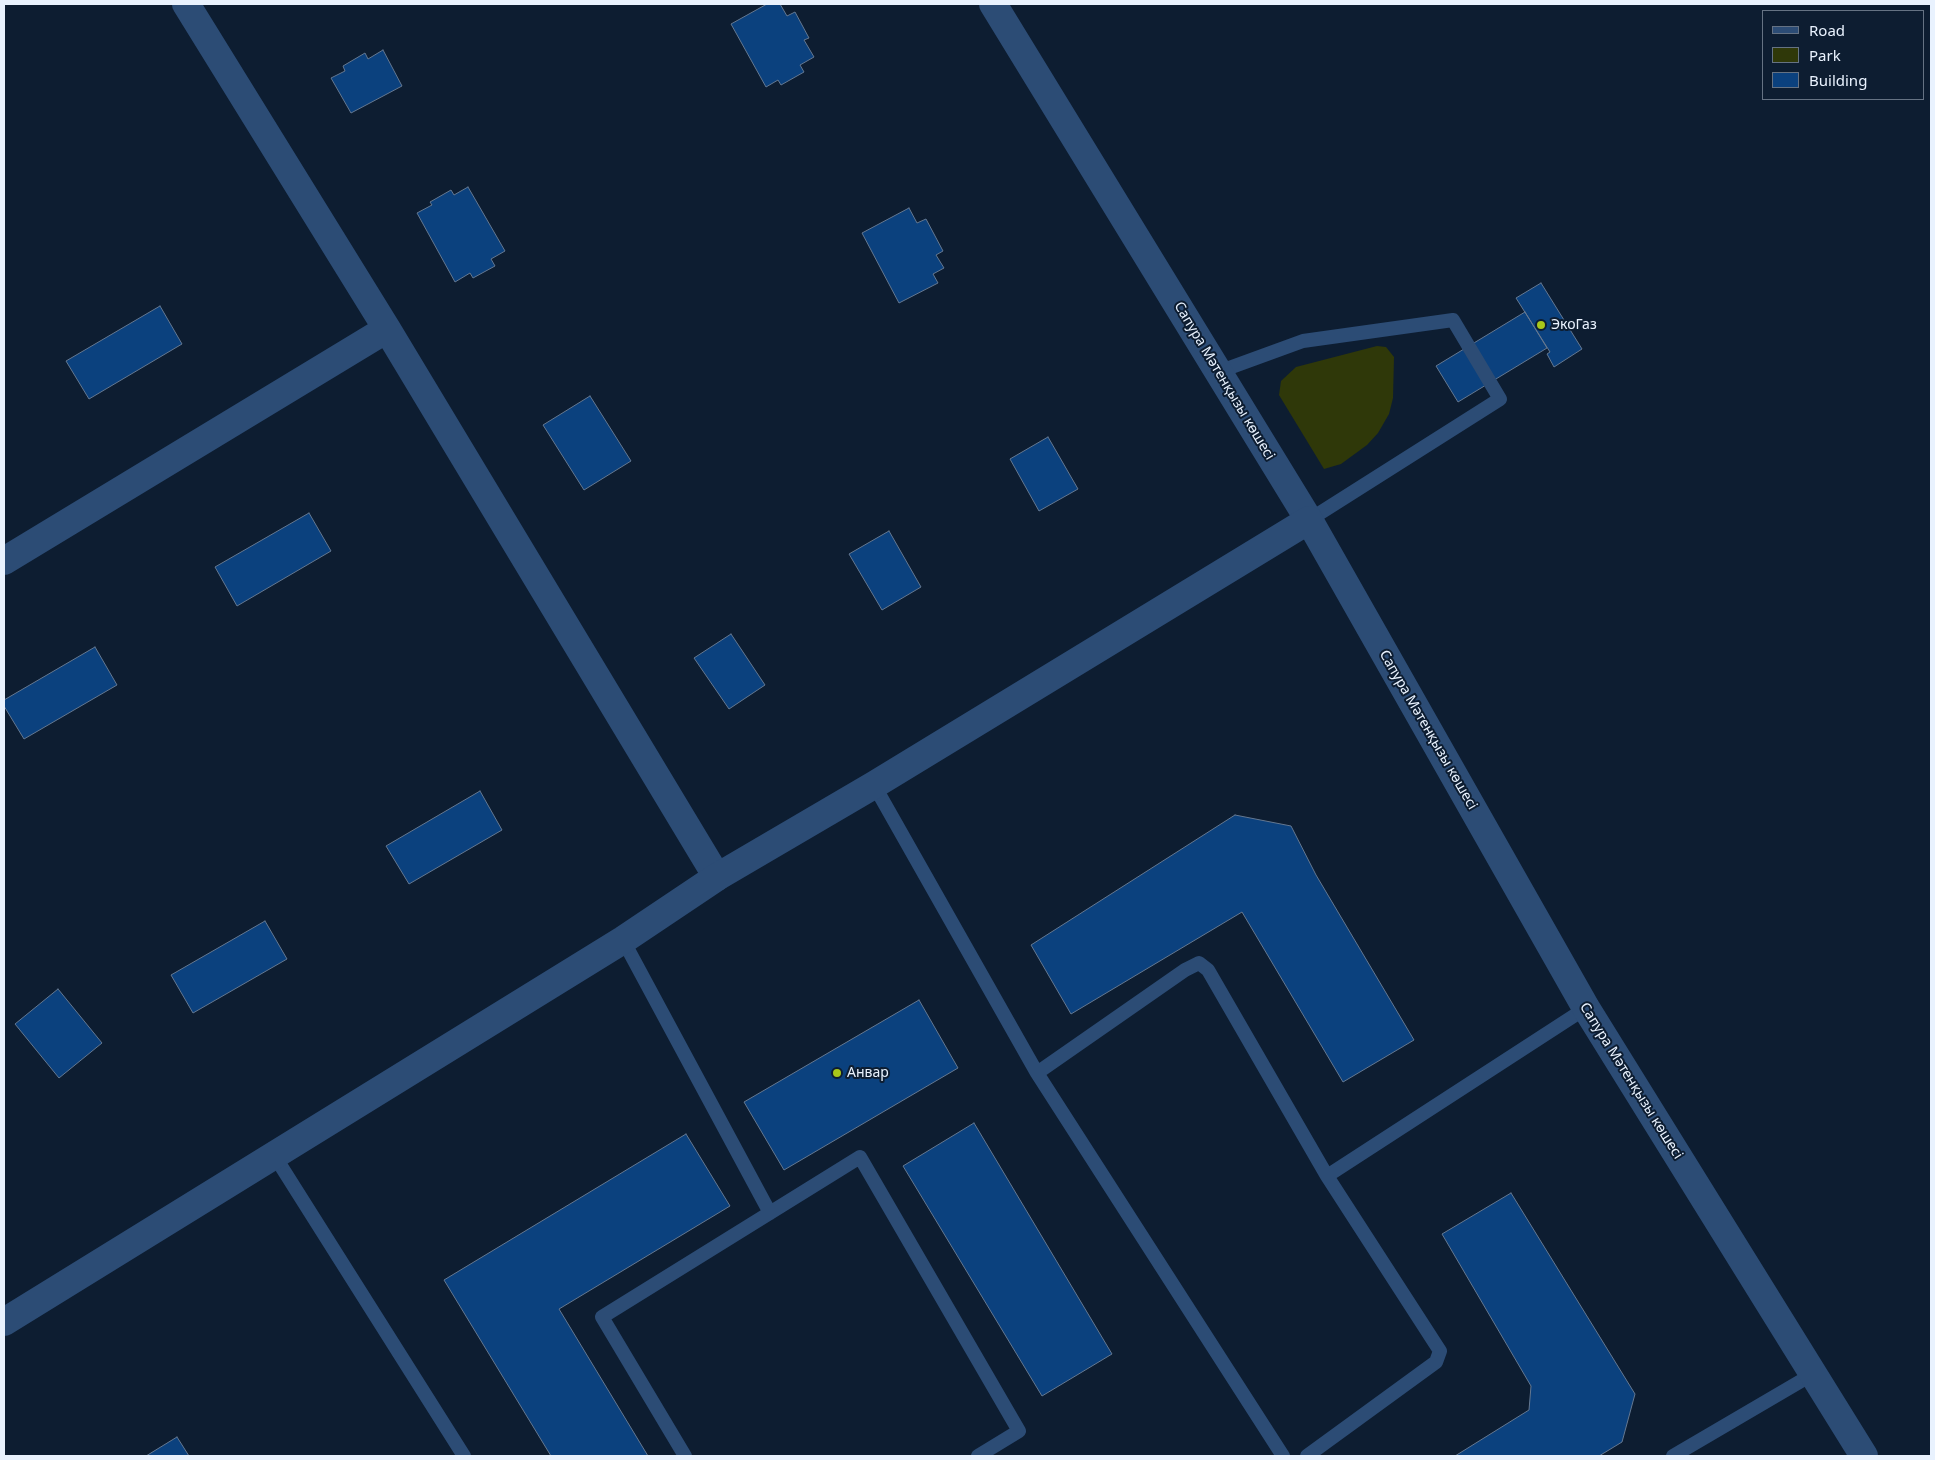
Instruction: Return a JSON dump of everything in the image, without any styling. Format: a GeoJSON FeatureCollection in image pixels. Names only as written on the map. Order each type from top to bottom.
{"type":"FeatureCollection","features":[{"type":"Feature","properties":{"kind":"street"},"geometry":{"type":"LineString","coordinates":[[186,4],[387,329],[717,877]]}},
{"type":"Feature","properties":{"kind":"street","name":"Сапура Мәтенқызы көшесі"},"geometry":{"type":"LineString","coordinates":[[993,4],[1309,520],[1586,1008],[1864,1456]]}},
{"type":"Feature","properties":{"kind":"street"},"geometry":{"type":"LineString","coordinates":[[4,560],[387,329]]}},
{"type":"Feature","properties":{"kind":"street"},"geometry":{"type":"LineString","coordinates":[[4,1322],[623,940],[717,877],[874,785],[1309,520]]}},
{"type":"Feature","properties":{"kind":"lane"},"geometry":{"type":"LineString","coordinates":[[1218,372],[1303,341],[1453,320],[1500,399],[1309,520]]}},
{"type":"Feature","properties":{"kind":"lane"},"geometry":{"type":"LineString","coordinates":[[874,785],[1037,1073],[1283,1456]]}},
{"type":"Feature","properties":{"kind":"lane"},"geometry":{"type":"LineString","coordinates":[[623,940],[770,1213]]}},
{"type":"Feature","properties":{"kind":"lane"},"geometry":{"type":"LineString","coordinates":[[1037,1073],[1185,970],[1199,963],[1208,970],[1327,1176],[1440,1351],[1436,1362],[1307,1456]]}},
{"type":"Feature","properties":{"kind":"lane"},"geometry":{"type":"LineString","coordinates":[[1327,1176],[1586,1008]]}},
{"type":"Feature","properties":{"kind":"lane"},"geometry":{"type":"LineString","coordinates":[[274,1155],[464,1456]]}},
{"type":"Feature","properties":{"kind":"lane"},"geometry":{"type":"LineString","coordinates":[[685,1456],[602,1317],[860,1157],[1019,1431],[978,1456]]}},
{"type":"Feature","properties":{"kind":"lane"},"geometry":{"type":"LineString","coordinates":[[1673,1456],[1813,1374]]}},
{"type":"Feature","properties":{"kind":"green space"},"geometry":{"type":"Polygon","coordinates":[[[1377,346],[1386,347],[1394,357],[1393,398],[1389,414],[1378,433],[1367,445],[1341,464],[1324,469],[1279,395],[1281,381],[1296,367],[1377,346]]]}},
{"type":"Feature","properties":{"kind":"building"},"geometry":{"type":"Polygon","coordinates":[[[767,4],[780,4],[787,16],[795,12],[809,38],[804,40],[814,57],[800,65],[804,72],[781,85],[778,80],[766,87],[731,24],[767,4]]]}},
{"type":"Feature","properties":{"kind":"building"},"geometry":{"type":"Polygon","coordinates":[[[383,50],[402,86],[351,113],[331,78],[345,71],[343,66],[365,53],[368,59],[383,50]]]}},
{"type":"Feature","properties":{"kind":"building"},"geometry":{"type":"Polygon","coordinates":[[[468,187],[505,251],[491,259],[495,266],[473,278],[470,273],[455,282],[417,213],[432,205],[430,202],[451,190],[454,195],[468,187]]]}},
{"type":"Feature","properties":{"kind":"building"},"geometry":{"type":"Polygon","coordinates":[[[909,208],[917,223],[926,219],[943,251],[936,255],[944,268],[933,274],[938,283],[899,303],[862,233],[909,208]]]}},
{"type":"Feature","properties":{"kind":"building"},"geometry":{"type":"Polygon","coordinates":[[[1541,283],[1582,349],[1554,367],[1547,354],[1550,352],[1516,298],[1541,283]]]}},
{"type":"Feature","properties":{"kind":"building"},"geometry":{"type":"Polygon","coordinates":[[[160,306],[182,344],[89,399],[66,361],[160,306]]]}},
{"type":"Feature","properties":{"kind":"building"},"geometry":{"type":"Polygon","coordinates":[[[1525,312],[1547,348],[1458,402],[1436,366],[1525,312]]]}},
{"type":"Feature","properties":{"kind":"building"},"geometry":{"type":"Polygon","coordinates":[[[590,396],[631,461],[584,490],[543,425],[590,396]]]}},
{"type":"Feature","properties":{"kind":"building"},"geometry":{"type":"Polygon","coordinates":[[[1048,437],[1078,489],[1039,511],[1010,459],[1048,437]]]}},
{"type":"Feature","properties":{"kind":"building"},"geometry":{"type":"Polygon","coordinates":[[[309,513],[331,551],[237,606],[215,567],[309,513]]]}},
{"type":"Feature","properties":{"kind":"building"},"geometry":{"type":"Polygon","coordinates":[[[889,531],[921,587],[882,610],[849,554],[889,531]]]}},
{"type":"Feature","properties":{"kind":"building"},"geometry":{"type":"Polygon","coordinates":[[[731,634],[765,685],[729,709],[694,658],[731,634]]]}},
{"type":"Feature","properties":{"kind":"building"},"geometry":{"type":"Polygon","coordinates":[[[95,647],[117,685],[24,739],[4,706],[4,700],[95,647]]]}},
{"type":"Feature","properties":{"kind":"building"},"geometry":{"type":"Polygon","coordinates":[[[480,791],[502,830],[409,884],[386,846],[480,791]]]}},
{"type":"Feature","properties":{"kind":"building"},"geometry":{"type":"Polygon","coordinates":[[[1235,815],[1291,826],[1316,875],[1414,1040],[1343,1082],[1242,912],[1071,1014],[1031,945],[1235,815]]]}},
{"type":"Feature","properties":{"kind":"building"},"geometry":{"type":"Polygon","coordinates":[[[265,921],[287,959],[193,1013],[171,975],[265,921]]]}},
{"type":"Feature","properties":{"kind":"building"},"geometry":{"type":"Polygon","coordinates":[[[58,989],[102,1043],[59,1078],[15,1024],[58,989]]]}},
{"type":"Feature","properties":{"kind":"building"},"geometry":{"type":"Polygon","coordinates":[[[919,1000],[958,1068],[784,1170],[744,1102],[919,1000]]]}},
{"type":"Feature","properties":{"kind":"building"},"geometry":{"type":"Polygon","coordinates":[[[974,1123],[1112,1354],[1042,1396],[903,1166],[974,1123]]]}},
{"type":"Feature","properties":{"kind":"building"},"geometry":{"type":"Polygon","coordinates":[[[686,1134],[730,1206],[559,1309],[648,1456],[551,1456],[444,1280],[686,1134]]]}},
{"type":"Feature","properties":{"kind":"building"},"geometry":{"type":"Polygon","coordinates":[[[1511,1193],[1635,1394],[1622,1442],[1599,1456],[1455,1456],[1529,1410],[1531,1386],[1442,1234],[1511,1193]]]}},
{"type":"Feature","properties":{"kind":"building"},"geometry":{"type":"Polygon","coordinates":[[[177,1437],[189,1456],[146,1456],[177,1437]]]}},
{"type":"Feature","properties":{"kind":"place","name":"ЭкоГаз"},"geometry":{"type":"Point","coordinates":[1541,325]}},
{"type":"Feature","properties":{"kind":"place","name":"Анвар"},"geometry":{"type":"Point","coordinates":[837,1073]}}]}
